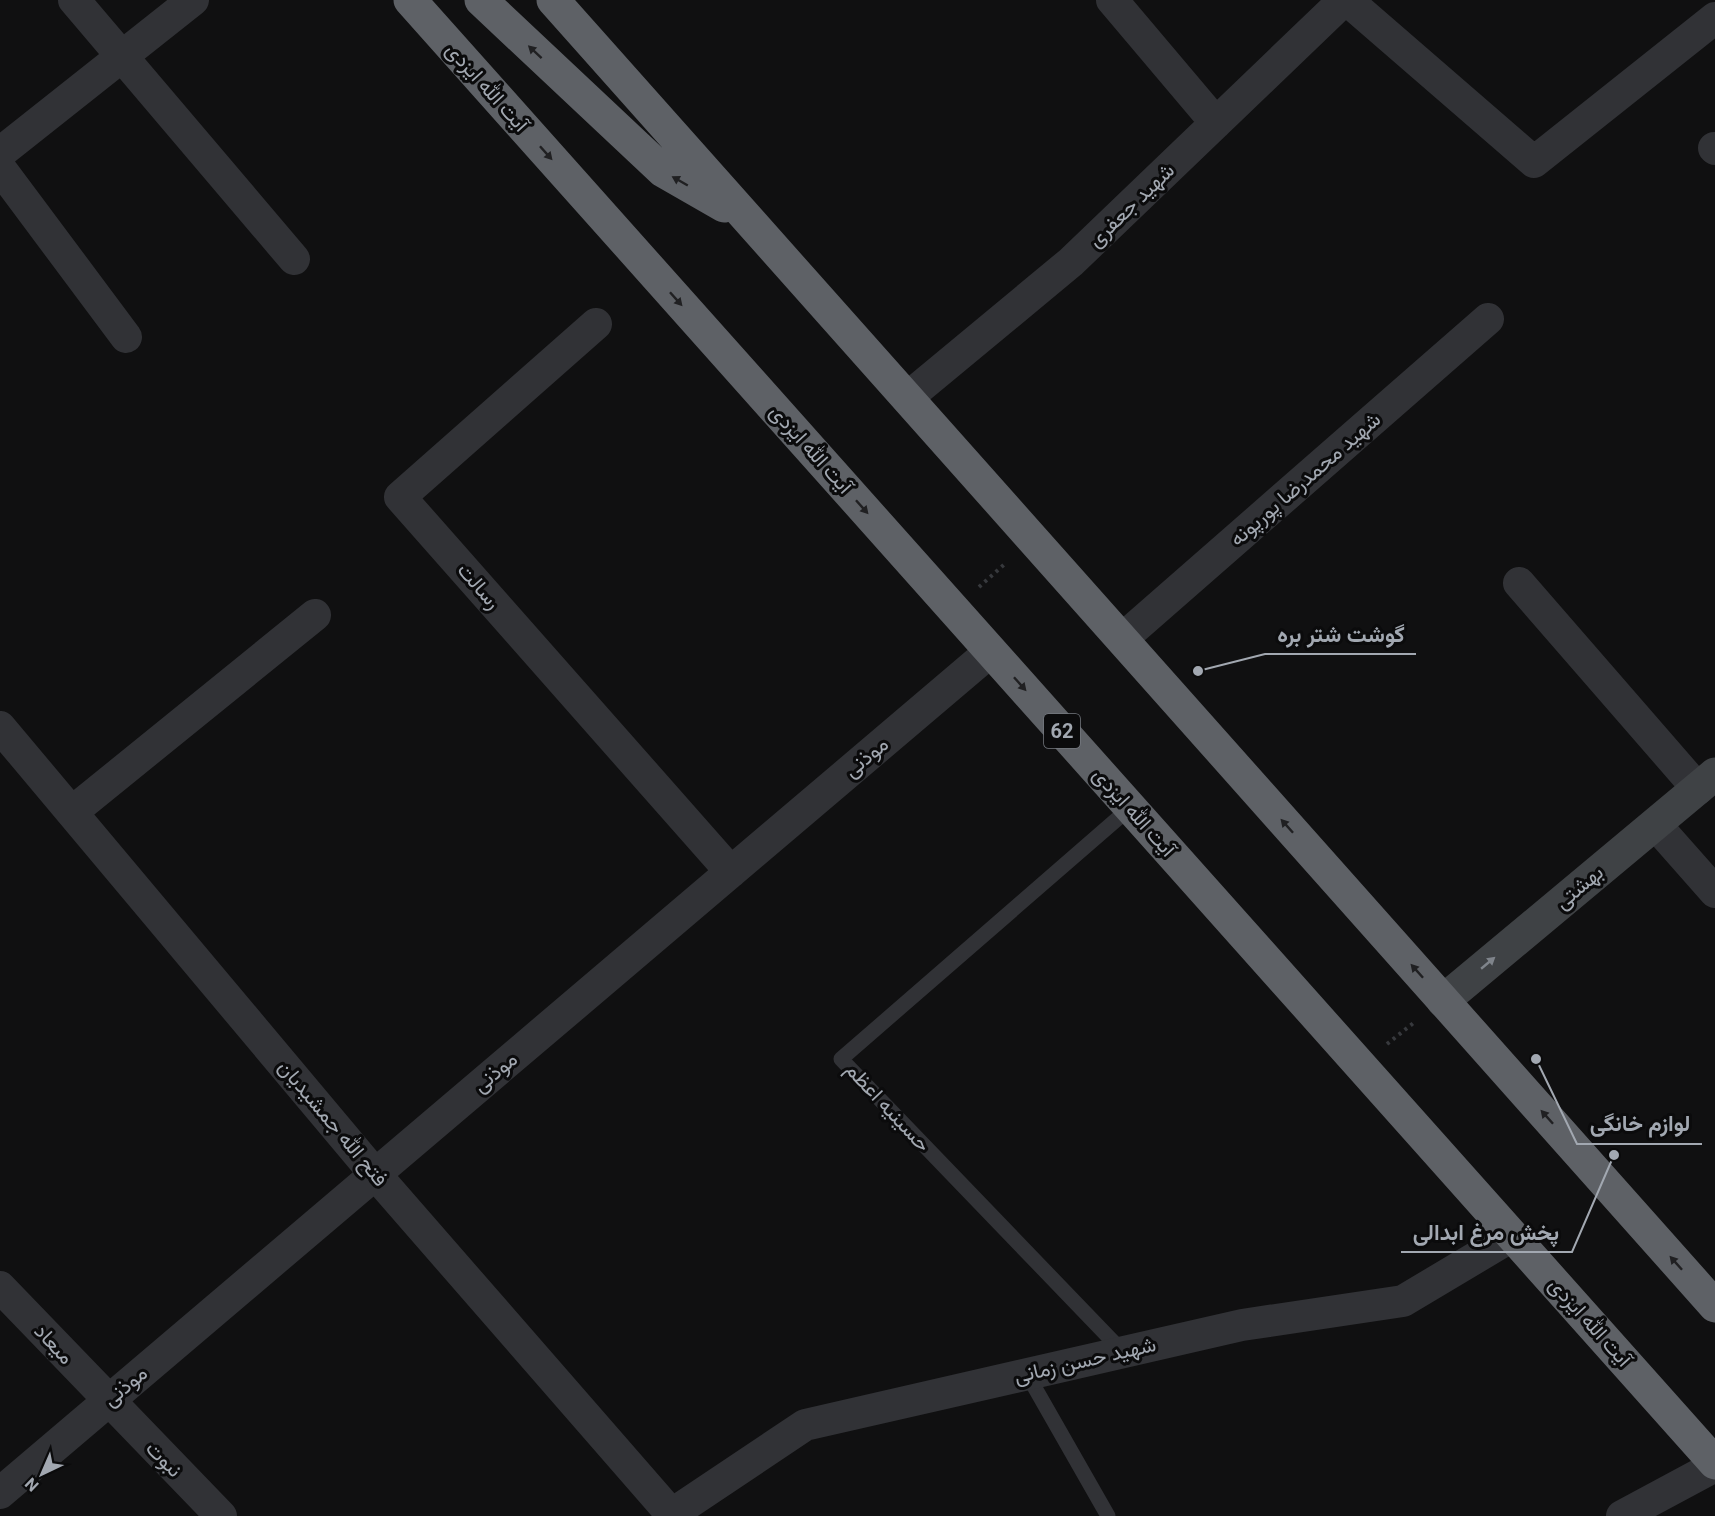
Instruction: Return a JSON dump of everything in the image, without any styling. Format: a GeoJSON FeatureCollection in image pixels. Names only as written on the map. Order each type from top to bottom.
{"type":"FeatureCollection","features":[{"type":"Feature","properties":{"kind":"highway"},"geometry":{"type":"LineString","coordinates":[[481,0],[663,171],[749,221]]}},
{"type":"Feature","properties":{"kind":"highway"},"geometry":{"type":"LineString","coordinates":[[553,0],[1715,1306]]}},
{"type":"Feature","properties":{"kind":"highway","name":"آیت الله ایزدی"},"geometry":{"type":"LineString","coordinates":[[417,3],[1715,1464]]}},
{"type":"Feature","properties":{"kind":"street"},"geometry":{"type":"LineString","coordinates":[[74,0],[294,259]]}},
{"type":"Feature","properties":{"kind":"street"},"geometry":{"type":"LineString","coordinates":[[0,153],[193,0]]}},
{"type":"Feature","properties":{"kind":"street"},"geometry":{"type":"LineString","coordinates":[[1112,0],[1216,123]]}},
{"type":"Feature","properties":{"kind":"street"},"geometry":{"type":"LineString","coordinates":[[1346,0],[1534,162],[1715,18]]}},
{"type":"Feature","properties":{"kind":"street","name":"شهید جعفری"},"geometry":{"type":"LineString","coordinates":[[907,398],[1071,262],[1346,0]]}},
{"type":"Feature","properties":{"kind":"street"},"geometry":{"type":"LineString","coordinates":[[0,168],[126,337]]}},
{"type":"Feature","properties":{"kind":"street","name":"شهید محمدرضا پورپونه"},"geometry":{"type":"LineString","coordinates":[[1122,639],[1488,319]]}},
{"type":"Feature","properties":{"kind":"street","name":"رسالت"},"geometry":{"type":"LineString","coordinates":[[596,324],[400,497],[731,872]]}},
{"type":"Feature","properties":{"kind":"street"},"geometry":{"type":"LineString","coordinates":[[1519,583],[1706,781]]}},
{"type":"Feature","properties":{"kind":"street"},"geometry":{"type":"LineString","coordinates":[[72,813],[315,615]]}},
{"type":"Feature","properties":{"kind":"street","name":"موذنی"},"geometry":{"type":"LineString","coordinates":[[0,1493],[991,651]]}},
{"type":"Feature","properties":{"kind":"street","name":"فتح الله جمشیدیان"},"geometry":{"type":"LineString","coordinates":[[0,727],[375,1174],[671,1516]]}},
{"type":"Feature","properties":{"kind":"street","name":"بهشتی"},"geometry":{"type":"LineString","coordinates":[[1443,1001],[1706,781]]}},
{"type":"Feature","properties":{"kind":"street"},"geometry":{"type":"LineString","coordinates":[[1655,824],[1715,892]]}},
{"type":"Feature","properties":{"kind":"street","name":"شهید حسن زمانی"},"geometry":{"type":"LineString","coordinates":[[671,1516],[805,1425],[1242,1324],[1403,1301],[1512,1236]]}},
{"type":"Feature","properties":{"kind":"street","name":"میعاد"},"geometry":{"type":"LineString","coordinates":[[0,1287],[108,1401]]}},
{"type":"Feature","properties":{"kind":"street","name":"نبوت"},"geometry":{"type":"LineString","coordinates":[[108,1401],[221,1516]]}},
{"type":"Feature","properties":{"kind":"street"},"geometry":{"type":"LineString","coordinates":[[1622,1516],[1715,1464]]}},
{"type":"Feature","properties":{"kind":"lane","name":"حسینیه اعظم"},"geometry":{"type":"LineString","coordinates":[[1123,1352],[841,1059],[1131,807]]}},
{"type":"Feature","properties":{"kind":"lane"},"geometry":{"type":"LineString","coordinates":[[1027,1374],[1108,1516]]}},
{"type":"Feature","properties":{"kind":"path"},"geometry":{"type":"LineString","coordinates":[[954,610],[1033,539]]}},
{"type":"Feature","properties":{"kind":"path"},"geometry":{"type":"LineString","coordinates":[[1360,1065],[1443,1001]]}},
{"type":"Feature","properties":{"kind":"place","name":"گوشت شتر بره"},"geometry":{"type":"Point","coordinates":[1198,671]}},
{"type":"Feature","properties":{"kind":"place","name":"لوازم خانگی"},"geometry":{"type":"Point","coordinates":[1536,1059]}},
{"type":"Feature","properties":{"kind":"place","name":"پخش مرغ ابدالی"},"geometry":{"type":"Point","coordinates":[1614,1155]}}]}
